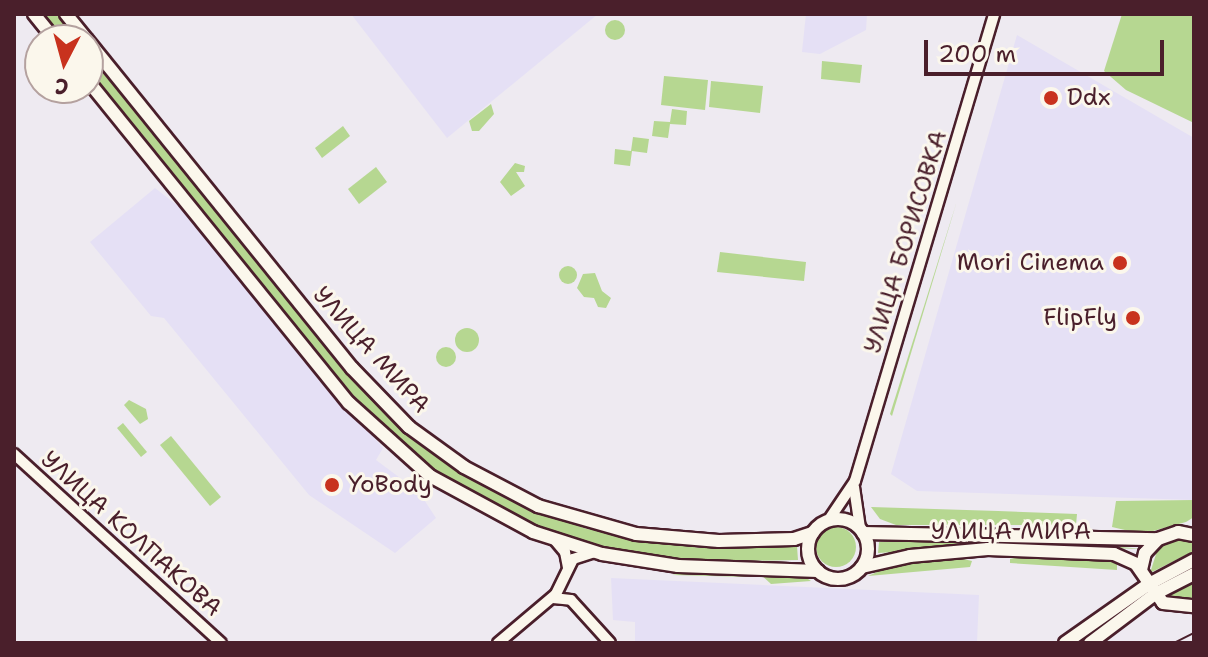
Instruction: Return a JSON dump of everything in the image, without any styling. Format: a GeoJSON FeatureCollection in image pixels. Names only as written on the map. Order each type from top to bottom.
{"type":"FeatureCollection","features":[{"type":"Feature","properties":{"kind":"main road","name":"УЛИЦА МИРА"},"geometry":{"type":"LineString","coordinates":[[104,61],[352,368],[409,427],[464,467],[538,506],[636,534],[719,541],[794,539],[813,533]]}},
{"type":"Feature","properties":{"kind":"main road","name":"УЛИЦА МИРА"},"geometry":{"type":"LineString","coordinates":[[104,101],[368,423],[457,493],[554,539],[595,552],[678,566],[818,571]]}},
{"type":"Feature","properties":{"kind":"main road"},"geometry":{"type":"LineString","coordinates":[[842,520],[862,531],[867,550],[862,567],[840,579],[818,571],[809,554],[813,533],[828,521],[842,520]]}},
{"type":"Feature","properties":{"kind":"main road","name":"УЛИЦА МИРА"},"geometry":{"type":"LineString","coordinates":[[862,531],[1158,539],[1178,532],[1194,535]]}},
{"type":"Feature","properties":{"kind":"main road"},"geometry":{"type":"LineString","coordinates":[[1158,539],[1145,553],[1141,570],[1152,589],[1173,607],[1194,606]]}},
{"type":"Feature","properties":{"kind":"main road","name":"УЛИЦА МИРА"},"geometry":{"type":"LineString","coordinates":[[862,567],[910,556],[1025,549],[1114,554],[1133,560],[1141,570]]}},
{"type":"Feature","properties":{"kind":"main road"},"geometry":{"type":"LineString","coordinates":[[1065,643],[1194,560]]}},
{"type":"Feature","properties":{"kind":"main road"},"geometry":{"type":"LineString","coordinates":[[1090,643],[1152,589],[1194,574]]}},
{"type":"Feature","properties":{"kind":"street","name":"УЛИЦА БОРИСОВКА"},"geometry":{"type":"LineString","coordinates":[[862,531],[854,509],[855,481],[994,14]]}},
{"type":"Feature","properties":{"kind":"street","name":"УЛИЦА КОЛПАКОВА"},"geometry":{"type":"LineString","coordinates":[[14,454],[221,643]]}},
{"type":"Feature","properties":{"kind":"street","name":"УЛИЦА БОРИСОВКА"},"geometry":{"type":"LineString","coordinates":[[828,521],[855,481]]}},
{"type":"Feature","properties":{"kind":"street"},"geometry":{"type":"LineString","coordinates":[[554,539],[565,552],[568,567]]}},
{"type":"Feature","properties":{"kind":"street"},"geometry":{"type":"LineString","coordinates":[[498,643],[553,598],[564,581],[568,567],[578,555],[595,552]]}},
{"type":"Feature","properties":{"kind":"street"},"geometry":{"type":"LineString","coordinates":[[564,581],[571,600],[610,643]]}},
{"type":"Feature","properties":{"kind":"street"},"geometry":{"type":"LineString","coordinates":[[553,598],[571,600]]}},
{"type":"Feature","properties":{"kind":"shaded area"},"geometry":{"type":"Polygon","coordinates":[[[351,14],[598,14],[447,138],[351,14]]]}},
{"type":"Feature","properties":{"kind":"shaded area"},"geometry":{"type":"Polygon","coordinates":[[[806,14],[867,14],[866,30],[820,54],[802,52],[806,14]]]}},
{"type":"Feature","properties":{"kind":"shaded area"},"geometry":{"type":"Polygon","coordinates":[[[1017,35],[1194,138],[1194,500],[917,491],[891,474],[1017,35]]]}},
{"type":"Feature","properties":{"kind":"shaded area"},"geometry":{"type":"Polygon","coordinates":[[[155,188],[182,209],[383,448],[376,460],[419,492],[436,518],[395,553],[309,495],[164,318],[151,316],[90,242],[155,188]]]}},
{"type":"Feature","properties":{"kind":"shaded area"},"geometry":{"type":"Polygon","coordinates":[[[611,578],[979,595],[977,643],[635,643],[635,622],[613,620],[611,578]]]}},
{"type":"Feature","properties":{"kind":"green space"},"geometry":{"type":"Polygon","coordinates":[[[41,14],[60,14],[68,24],[49,24],[41,14]]]}},
{"type":"Feature","properties":{"kind":"green space"},"geometry":{"type":"Polygon","coordinates":[[[1122,14],[1194,14],[1194,123],[1126,90],[1104,71],[1122,14]]]}},
{"type":"Feature","properties":{"kind":"green space"},"geometry":{"type":"Polygon","coordinates":[[[615,20],[622,23],[625,30],[622,37],[615,40],[608,37],[605,30],[608,23],[615,20]]]}},
{"type":"Feature","properties":{"kind":"green space"},"geometry":{"type":"Polygon","coordinates":[[[822,61],[862,65],[860,83],[821,79],[822,61]]]}},
{"type":"Feature","properties":{"kind":"green space"},"geometry":{"type":"Polygon","coordinates":[[[104,69],[346,369],[381,408],[444,461],[536,511],[587,529],[700,548],[797,546],[798,560],[683,562],[570,540],[506,513],[422,463],[334,376],[104,91],[104,69]]]}},
{"type":"Feature","properties":{"kind":"green space"},"geometry":{"type":"Polygon","coordinates":[[[664,76],[708,80],[705,110],[661,105],[664,76]]]}},
{"type":"Feature","properties":{"kind":"green space"},"geometry":{"type":"Polygon","coordinates":[[[711,81],[763,86],[760,113],[709,107],[711,81]]]}},
{"type":"Feature","properties":{"kind":"green space"},"geometry":{"type":"Polygon","coordinates":[[[491,104],[494,114],[479,131],[472,131],[469,121],[491,104]]]}},
{"type":"Feature","properties":{"kind":"green space"},"geometry":{"type":"Polygon","coordinates":[[[672,109],[687,111],[686,125],[670,124],[668,138],[652,136],[654,121],[670,122],[672,109]]]}},
{"type":"Feature","properties":{"kind":"green space"},"geometry":{"type":"Polygon","coordinates":[[[343,126],[350,136],[322,158],[315,148],[343,126]]]}},
{"type":"Feature","properties":{"kind":"green space"},"geometry":{"type":"Polygon","coordinates":[[[633,137],[649,139],[647,153],[632,151],[630,166],[614,164],[615,149],[631,151],[633,137]]]}},
{"type":"Feature","properties":{"kind":"green space"},"geometry":{"type":"Polygon","coordinates":[[[515,163],[525,166],[524,172],[516,172],[525,186],[511,196],[500,182],[515,163]]]}},
{"type":"Feature","properties":{"kind":"green space"},"geometry":{"type":"Polygon","coordinates":[[[376,167],[387,182],[359,204],[348,189],[376,167]]]}},
{"type":"Feature","properties":{"kind":"green space"},"geometry":{"type":"Polygon","coordinates":[[[957,201],[892,416],[890,414],[957,201]]]}},
{"type":"Feature","properties":{"kind":"green space"},"geometry":{"type":"Polygon","coordinates":[[[720,252],[806,262],[804,281],[717,272],[720,252]]]}},
{"type":"Feature","properties":{"kind":"green space"},"geometry":{"type":"Polygon","coordinates":[[[568,266],[577,275],[568,284],[559,275],[568,266]]]}},
{"type":"Feature","properties":{"kind":"green space"},"geometry":{"type":"Polygon","coordinates":[[[595,273],[602,291],[611,298],[606,308],[598,307],[594,298],[584,297],[577,288],[583,274],[595,273]]]}},
{"type":"Feature","properties":{"kind":"green space"},"geometry":{"type":"Polygon","coordinates":[[[467,328],[476,331],[479,340],[476,349],[467,352],[458,349],[455,340],[458,331],[467,328]]]}},
{"type":"Feature","properties":{"kind":"green space"},"geometry":{"type":"Polygon","coordinates":[[[446,347],[453,350],[456,357],[453,364],[446,367],[439,364],[436,357],[439,350],[446,347]]]}},
{"type":"Feature","properties":{"kind":"green space"},"geometry":{"type":"Polygon","coordinates":[[[129,400],[146,409],[148,419],[140,424],[124,405],[129,400]]]}},
{"type":"Feature","properties":{"kind":"green space"},"geometry":{"type":"Polygon","coordinates":[[[123,423],[147,452],[141,457],[117,428],[123,423]]]}},
{"type":"Feature","properties":{"kind":"green space"},"geometry":{"type":"Polygon","coordinates":[[[171,436],[221,497],[210,506],[160,445],[171,436]]]}},
{"type":"Feature","properties":{"kind":"green space"},"geometry":{"type":"Polygon","coordinates":[[[1194,500],[1194,517],[1186,522],[1142,534],[1112,527],[1116,501],[1194,500]]]}},
{"type":"Feature","properties":{"kind":"green space"},"geometry":{"type":"Polygon","coordinates":[[[871,507],[1077,514],[1076,525],[896,525],[880,519],[871,507]]]}},
{"type":"Feature","properties":{"kind":"green space"},"geometry":{"type":"Polygon","coordinates":[[[836,527],[850,533],[856,547],[850,561],[836,567],[822,561],[816,547],[822,533],[836,527]]]}},
{"type":"Feature","properties":{"kind":"green space"},"geometry":{"type":"Polygon","coordinates":[[[1180,538],[1194,542],[1194,551],[1150,573],[1158,548],[1180,538]]]}},
{"type":"Feature","properties":{"kind":"green space"},"geometry":{"type":"Polygon","coordinates":[[[879,542],[1071,542],[1142,549],[1000,545],[878,553],[879,542]]]}},
{"type":"Feature","properties":{"kind":"green space"},"geometry":{"type":"Polygon","coordinates":[[[1027,555],[1117,561],[1117,570],[1010,563],[1010,559],[1027,555]]]}},
{"type":"Feature","properties":{"kind":"green space"},"geometry":{"type":"Polygon","coordinates":[[[955,557],[972,561],[970,567],[868,576],[902,561],[955,557]]]}},
{"type":"Feature","properties":{"kind":"green space"},"geometry":{"type":"Polygon","coordinates":[[[689,572],[737,573],[748,577],[672,575],[689,572]]]}},
{"type":"Feature","properties":{"kind":"green space"},"geometry":{"type":"Polygon","coordinates":[[[760,574],[802,575],[811,581],[771,584],[760,574]]]}},
{"type":"Feature","properties":{"kind":"green space"},"geometry":{"type":"Polygon","coordinates":[[[1194,581],[1194,598],[1166,597],[1182,586],[1194,581]]]}},
{"type":"Feature","properties":{"kind":"railway"},"geometry":{"type":"LineString","coordinates":[[1174,643],[1194,633]]}},
{"type":"Feature","properties":{"kind":"place","name":"Ddx"},"geometry":{"type":"Point","coordinates":[1051,98]}},
{"type":"Feature","properties":{"kind":"place","name":"Mori Cinema"},"geometry":{"type":"Point","coordinates":[1120,263]}},
{"type":"Feature","properties":{"kind":"place","name":"FlipFly"},"geometry":{"type":"Point","coordinates":[1133,318]}},
{"type":"Feature","properties":{"kind":"place","name":"YoBody"},"geometry":{"type":"Point","coordinates":[332,485]}}]}
